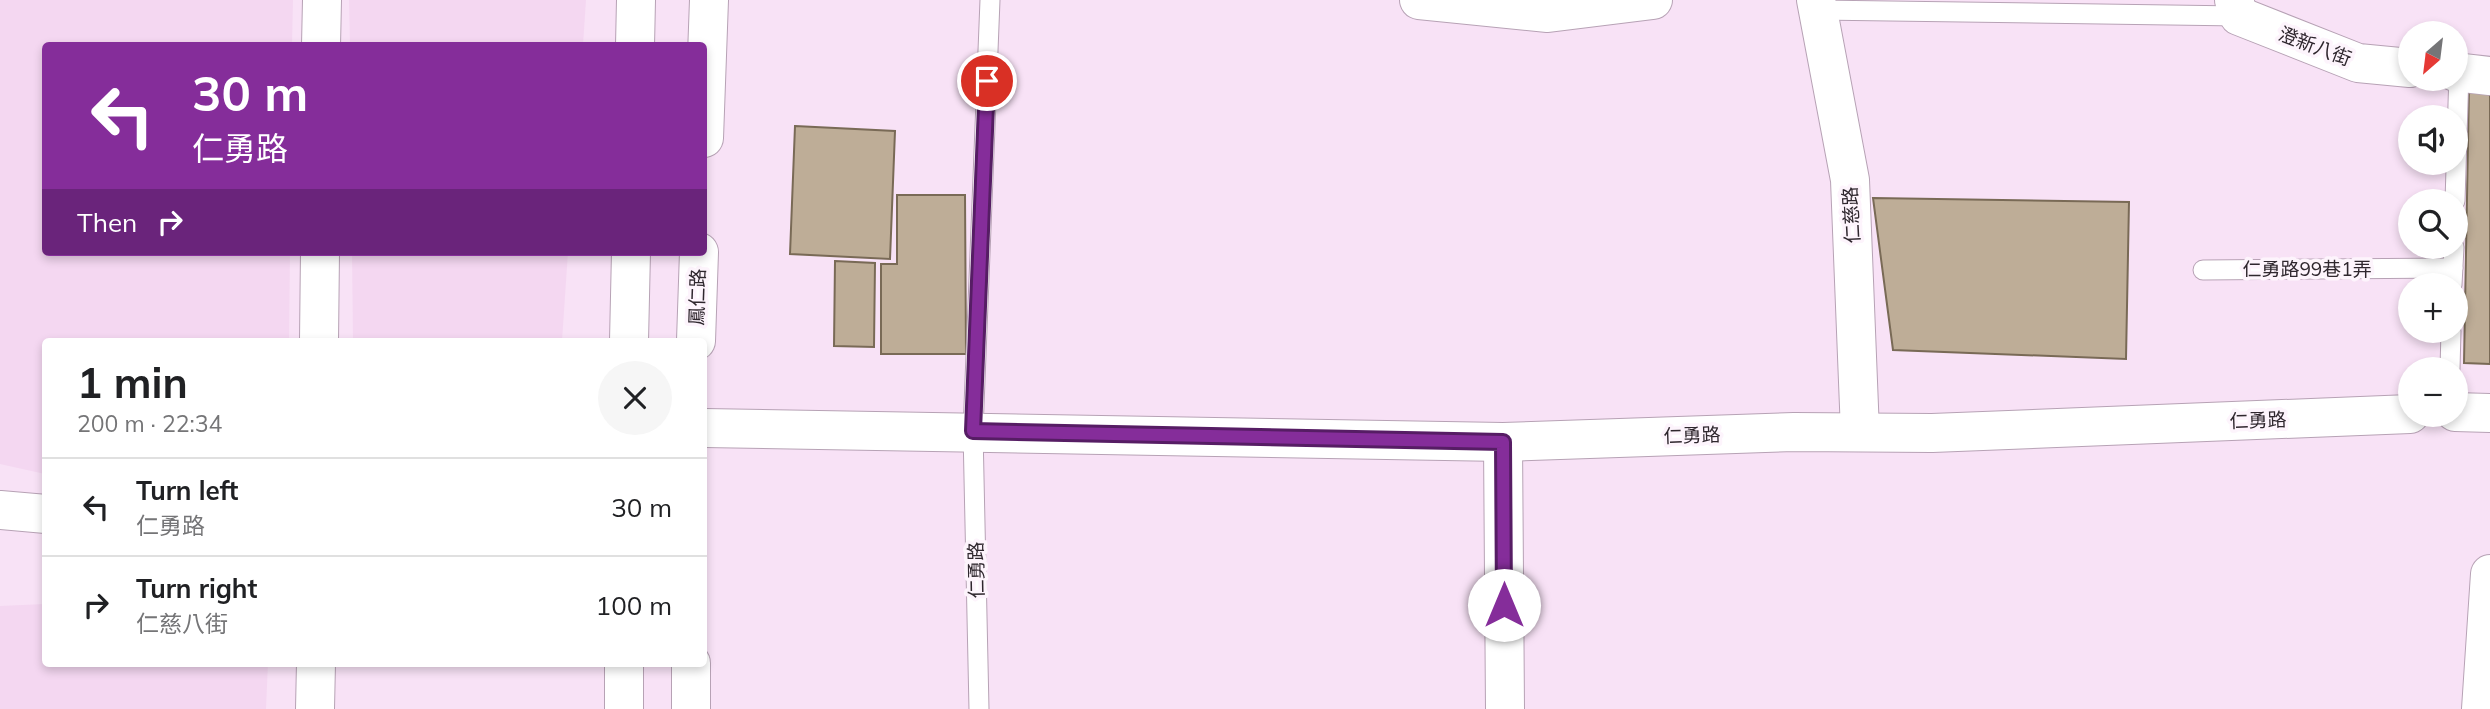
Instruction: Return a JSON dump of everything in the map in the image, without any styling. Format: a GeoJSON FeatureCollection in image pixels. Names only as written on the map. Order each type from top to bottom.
{"type":"FeatureCollection","features":[{"type":"Feature","properties":{"kind":"street"},"geometry":{"type":"LineString","coordinates":[[321,42],[322,0]]}},
{"type":"Feature","properties":{"kind":"street"},"geometry":{"type":"LineString","coordinates":[[635,42],[636,0]]}},
{"type":"Feature","properties":{"kind":"street"},"geometry":{"type":"LineString","coordinates":[[707,55],[709,0]]}},
{"type":"Feature","properties":{"kind":"street"},"geometry":{"type":"LineString","coordinates":[[1419,0],[1548,13],[1653,0]]}},
{"type":"Feature","properties":{"kind":"street","name":"仁慈路"},"geometry":{"type":"LineString","coordinates":[[1817,5],[1850,180],[1860,432]]}},
{"type":"Feature","properties":{"kind":"street","name":"澄新八街"},"geometry":{"type":"LineString","coordinates":[[2237,8],[2358,63],[2398,67]]}},
{"type":"Feature","properties":{"kind":"street"},"geometry":{"type":"LineString","coordinates":[[319,338],[320,256]]}},
{"type":"Feature","properties":{"kind":"street"},"geometry":{"type":"LineString","coordinates":[[629,338],[631,256]]}},
{"type":"Feature","properties":{"kind":"street","name":"鳳仁路"},"geometry":{"type":"LineString","coordinates":[[696,338],[699,256]]}},
{"type":"Feature","properties":{"kind":"street"},"geometry":{"type":"LineString","coordinates":[[2468,412],[2490,413]]}},
{"type":"Feature","properties":{"kind":"street","name":"仁勇路"},"geometry":{"type":"LineString","coordinates":[[707,428],[1503,442],[1781,432],[1932,433],[2398,414]]}},
{"type":"Feature","properties":{"kind":"street"},"geometry":{"type":"LineString","coordinates":[[1503,442],[1504,709]]}},
{"type":"Feature","properties":{"kind":"street"},"geometry":{"type":"LineString","coordinates":[[0,510],[42,514]]}},
{"type":"Feature","properties":{"kind":"street"},"geometry":{"type":"LineString","coordinates":[[2481,709],[2490,574]]}},
{"type":"Feature","properties":{"kind":"street"},"geometry":{"type":"LineString","coordinates":[[315,709],[316,667]]}},
{"type":"Feature","properties":{"kind":"street"},"geometry":{"type":"LineString","coordinates":[[624,667],[624,709]]}},
{"type":"Feature","properties":{"kind":"street"},"geometry":{"type":"LineString","coordinates":[[691,667],[691,709]]}},
{"type":"Feature","properties":{"kind":"lane"},"geometry":{"type":"LineString","coordinates":[[973,431],[990,0]]}},
{"type":"Feature","properties":{"kind":"lane"},"geometry":{"type":"LineString","coordinates":[[1817,5],[2237,8]]}},
{"type":"Feature","properties":{"kind":"lane"},"geometry":{"type":"LineString","coordinates":[[2456,189],[2466,91]]}},
{"type":"Feature","properties":{"kind":"lane","name":"仁勇路99巷1弄"},"geometry":{"type":"LineString","coordinates":[[2203,270],[2398,275]]}},
{"type":"Feature","properties":{"kind":"lane","name":"仁勇路"},"geometry":{"type":"LineString","coordinates":[[973,431],[979,709]]}},
{"type":"Feature","properties":{"kind":"shaded area"},"geometry":{"type":"Polygon","coordinates":[[[0,0],[293,0],[292,42],[42,42],[42,256],[290,256],[289,338],[42,338],[42,473],[0,464],[0,0]]]}},
{"type":"Feature","properties":{"kind":"shaded area"},"geometry":{"type":"Polygon","coordinates":[[[349,0],[586,0],[583,42],[350,42],[349,0]]]}},
{"type":"Feature","properties":{"kind":"shaded area"},"geometry":{"type":"Polygon","coordinates":[[[352,256],[568,256],[562,338],[353,338],[352,256]]]}},
{"type":"Feature","properties":{"kind":"shaded area"},"geometry":{"type":"Polygon","coordinates":[[[42,604],[42,667],[268,667],[266,709],[0,709],[0,606],[42,604]]]}},
{"type":"Feature","properties":{"kind":"building"},"geometry":{"type":"Polygon","coordinates":[[[2469,88],[2490,88],[2490,364],[2468,363],[2468,357],[2464,357],[2464,343],[2468,343],[2468,273],[2466,273],[2468,259],[2469,88]]]}},
{"type":"Feature","properties":{"kind":"building"},"geometry":{"type":"Polygon","coordinates":[[[795,126],[895,131],[890,259],[790,254],[795,126]]]}},
{"type":"Feature","properties":{"kind":"building"},"geometry":{"type":"Polygon","coordinates":[[[897,195],[965,195],[966,354],[881,354],[881,264],[897,264],[897,195]]]}},
{"type":"Feature","properties":{"kind":"building"},"geometry":{"type":"Polygon","coordinates":[[[1873,198],[2129,202],[2126,359],[1893,350],[1873,198]]]}},
{"type":"Feature","properties":{"kind":"building"},"geometry":{"type":"Polygon","coordinates":[[[835,261],[875,263],[874,347],[834,346],[835,261]]]}},
{"type":"Feature","properties":{"kind":"route"},"geometry":{"type":"LineString","coordinates":[[987,81],[973,431],[1503,442],[1504,605]]}}]}
